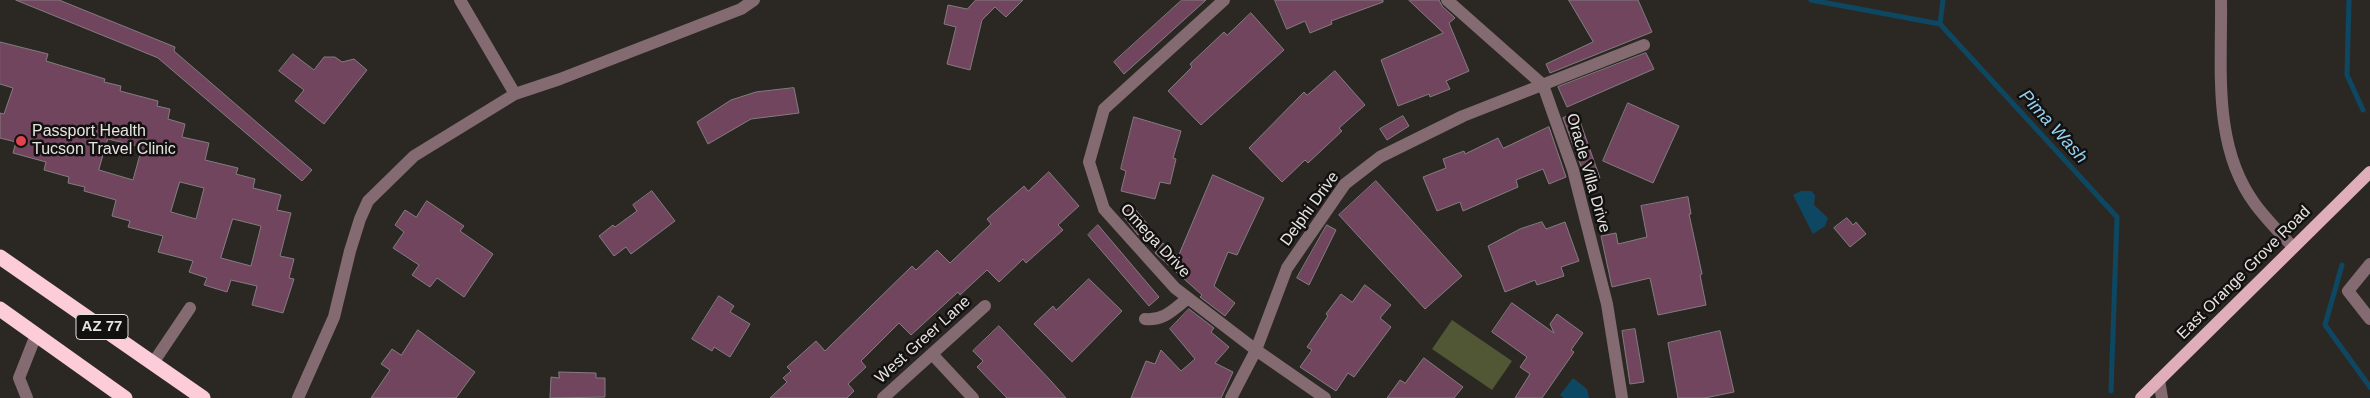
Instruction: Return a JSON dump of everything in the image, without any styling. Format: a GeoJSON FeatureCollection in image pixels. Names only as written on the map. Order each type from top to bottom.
{"type":"FeatureCollection","features":[{"type":"Feature","properties":{"kind":"highway","name":"AZ 77"},"geometry":{"type":"LineString","coordinates":[[0,257],[203,398]]}},
{"type":"Feature","properties":{"kind":"highway","name":"AZ 77"},"geometry":{"type":"LineString","coordinates":[[0,309],[125,398]]}},
{"type":"Feature","properties":{"kind":"main road","name":"East Orange Grove Road"},"geometry":{"type":"LineString","coordinates":[[2142,398],[2370,172]]}},
{"type":"Feature","properties":{"kind":"street"},"geometry":{"type":"LineString","coordinates":[[460,0],[515,94]]}},
{"type":"Feature","properties":{"kind":"street"},"geometry":{"type":"LineString","coordinates":[[298,398],[334,318],[350,251],[368,201],[414,156],[515,94],[560,79],[741,9],[754,0]]}},
{"type":"Feature","properties":{"kind":"street","name":"Omega Drive"},"geometry":{"type":"LineString","coordinates":[[1224,0],[1104,109],[1088,162],[1104,209],[1175,288],[1256,350],[1325,398]]}},
{"type":"Feature","properties":{"kind":"street","name":"Oracle Villa Drive"},"geometry":{"type":"LineString","coordinates":[[1447,0],[1543,85],[1573,170],[1593,247],[1607,304],[1622,398]]}},
{"type":"Feature","properties":{"kind":"street"},"geometry":{"type":"LineString","coordinates":[[2221,0],[2224,130],[2234,168],[2254,204],[2293,247]]}},
{"type":"Feature","properties":{"kind":"street","name":"Delphi Drive"},"geometry":{"type":"LineString","coordinates":[[1231,398],[1256,350],[1287,268],[1344,184],[1380,157],[1463,116],[1644,44]]}},
{"type":"Feature","properties":{"kind":"street"},"geometry":{"type":"LineString","coordinates":[[2370,264],[2348,291],[2370,319]]}},
{"type":"Feature","properties":{"kind":"street"},"geometry":{"type":"LineString","coordinates":[[1145,319],[1155,320],[1164,318],[1188,298]]}},
{"type":"Feature","properties":{"kind":"street","name":"West Greer Lane"},"geometry":{"type":"LineString","coordinates":[[883,398],[985,306]]}},
{"type":"Feature","properties":{"kind":"street"},"geometry":{"type":"LineString","coordinates":[[153,363],[190,308]]}},
{"type":"Feature","properties":{"kind":"street"},"geometry":{"type":"LineString","coordinates":[[27,398],[19,378],[36,335]]}},
{"type":"Feature","properties":{"kind":"street"},"geometry":{"type":"LineString","coordinates":[[932,354],[973,398]]}},
{"type":"Feature","properties":{"kind":"street"},"geometry":{"type":"LineString","coordinates":[[2160,380],[2162,398]]}},
{"type":"Feature","properties":{"kind":"green space"},"geometry":{"type":"Polygon","coordinates":[[[1452,320],[1512,361],[1492,390],[1432,349],[1452,320]]]}},
{"type":"Feature","properties":{"kind":"water"},"geometry":{"type":"Polygon","coordinates":[[[1801,191],[1811,191],[1815,195],[1814,205],[1828,218],[1825,226],[1813,234],[1793,195],[1801,191]]]}},
{"type":"Feature","properties":{"kind":"water"},"geometry":{"type":"Polygon","coordinates":[[[1573,378],[1587,389],[1589,398],[1564,398],[1560,395],[1573,378]]]}},
{"type":"Feature","properties":{"kind":"building"},"geometry":{"type":"Polygon","coordinates":[[[16,0],[59,0],[175,47],[174,51],[312,170],[302,181],[158,58],[16,0]]]}},
{"type":"Feature","properties":{"kind":"building"},"geometry":{"type":"Polygon","coordinates":[[[976,0],[1023,0],[1006,17],[995,7],[982,20],[970,70],[947,64],[956,27],[944,24],[948,5],[967,9],[976,0]]]}},
{"type":"Feature","properties":{"kind":"building"},"geometry":{"type":"Polygon","coordinates":[[[1182,0],[1206,0],[1124,74],[1114,62],[1182,0]]]}},
{"type":"Feature","properties":{"kind":"building"},"geometry":{"type":"Polygon","coordinates":[[[1275,0],[1383,0],[1383,2],[1331,21],[1332,24],[1310,33],[1305,21],[1287,29],[1275,0]]]}},
{"type":"Feature","properties":{"kind":"building"},"geometry":{"type":"Polygon","coordinates":[[[1409,0],[1439,0],[1442,6],[1455,18],[1449,23],[1469,71],[1446,81],[1450,89],[1430,97],[1429,94],[1398,106],[1381,60],[1443,33],[1409,0]]]}},
{"type":"Feature","properties":{"kind":"building"},"geometry":{"type":"Polygon","coordinates":[[[1569,0],[1638,0],[1652,32],[1550,73],[1546,64],[1593,42],[1569,0]]]}},
{"type":"Feature","properties":{"kind":"building"},"geometry":{"type":"Polygon","coordinates":[[[1251,13],[1284,50],[1201,125],[1168,91],[1192,67],[1190,64],[1224,32],[1227,35],[1251,13]]]}},
{"type":"Feature","properties":{"kind":"building"},"geometry":{"type":"Polygon","coordinates":[[[0,42],[48,54],[46,61],[105,79],[104,82],[121,86],[120,91],[158,101],[157,106],[170,109],[168,119],[185,124],[182,137],[209,143],[205,160],[238,168],[236,174],[255,179],[253,188],[281,195],[277,210],[291,213],[280,256],[294,259],[289,278],[294,279],[283,313],[252,305],[257,286],[231,280],[227,292],[204,285],[207,278],[189,272],[193,261],[158,252],[163,236],[128,227],[130,221],[112,216],[116,200],[84,191],[85,187],[68,183],[69,177],[44,170],[46,162],[13,153],[16,142],[0,138],[0,113],[4,114],[13,88],[0,84],[0,42]],[[108,139],[99,170],[133,180],[142,147],[108,139]],[[180,182],[171,212],[196,219],[204,188],[180,182]],[[233,219],[221,258],[251,266],[261,226],[233,219]]]}},
{"type":"Feature","properties":{"kind":"building"},"geometry":{"type":"Polygon","coordinates":[[[1646,53],[1654,69],[1567,107],[1558,87],[1646,53]]]}},
{"type":"Feature","properties":{"kind":"building"},"geometry":{"type":"Polygon","coordinates":[[[293,54],[314,70],[324,57],[335,57],[342,62],[354,59],[367,70],[324,124],[295,101],[304,90],[279,71],[293,54]]]}},
{"type":"Feature","properties":{"kind":"building"},"geometry":{"type":"Polygon","coordinates":[[[1335,71],[1365,105],[1339,128],[1342,131],[1308,163],[1305,160],[1282,182],[1249,148],[1304,92],[1307,95],[1335,71]]]}},
{"type":"Feature","properties":{"kind":"building"},"geometry":{"type":"Polygon","coordinates":[[[794,88],[799,113],[751,119],[708,144],[697,122],[731,100],[756,92],[794,88]]]}},
{"type":"Feature","properties":{"kind":"building"},"geometry":{"type":"Polygon","coordinates":[[[1628,103],[1679,126],[1653,183],[1603,161],[1628,103]]]}},
{"type":"Feature","properties":{"kind":"building"},"geometry":{"type":"Polygon","coordinates":[[[1577,113],[1600,178],[1587,182],[1563,118],[1577,113]]]}},
{"type":"Feature","properties":{"kind":"building"},"geometry":{"type":"Polygon","coordinates":[[[1403,116],[1409,126],[1387,140],[1380,129],[1403,116]]]}},
{"type":"Feature","properties":{"kind":"building"},"geometry":{"type":"Polygon","coordinates":[[[1134,117],[1181,131],[1173,158],[1176,159],[1170,184],[1160,182],[1155,199],[1121,191],[1126,171],[1121,169],[1134,117]]]}},
{"type":"Feature","properties":{"kind":"building"},"geometry":{"type":"Polygon","coordinates":[[[1549,127],[1566,177],[1549,184],[1543,169],[1516,180],[1518,187],[1463,211],[1460,202],[1437,211],[1423,177],[1446,168],[1443,159],[1464,151],[1465,154],[1498,138],[1503,148],[1549,127]]]}},
{"type":"Feature","properties":{"kind":"building"},"geometry":{"type":"Polygon","coordinates":[[[1049,172],[1079,206],[1058,225],[1063,230],[1026,263],[1023,259],[999,282],[987,270],[960,295],[958,292],[911,335],[899,323],[861,361],[866,367],[848,384],[854,391],[847,398],[770,398],[787,382],[783,378],[791,371],[787,367],[816,341],[825,351],[912,266],[916,270],[937,250],[950,263],[991,224],[987,219],[1024,186],[1028,191],[1049,172]]]}},
{"type":"Feature","properties":{"kind":"building"},"geometry":{"type":"Polygon","coordinates":[[[1213,175],[1264,198],[1237,255],[1228,252],[1214,286],[1235,303],[1225,316],[1200,297],[1202,295],[1155,253],[1163,243],[1178,256],[1213,175]]]}},
{"type":"Feature","properties":{"kind":"building"},"geometry":{"type":"Polygon","coordinates":[[[1376,181],[1462,276],[1425,309],[1339,215],[1376,181]]]}},
{"type":"Feature","properties":{"kind":"building"},"geometry":{"type":"Polygon","coordinates":[[[652,191],[675,221],[631,254],[626,247],[614,256],[599,236],[637,211],[633,205],[652,191]]]}},
{"type":"Feature","properties":{"kind":"building"},"geometry":{"type":"Polygon","coordinates":[[[1688,197],[1691,214],[1689,214],[1702,274],[1700,275],[1706,305],[1658,315],[1650,278],[1612,287],[1601,236],[1616,233],[1618,244],[1647,237],[1641,206],[1688,197]]]}},
{"type":"Feature","properties":{"kind":"building"},"geometry":{"type":"Polygon","coordinates":[[[427,201],[464,226],[460,231],[493,254],[464,297],[437,278],[430,287],[412,275],[419,265],[393,248],[404,232],[395,225],[405,210],[416,217],[427,201]]]}},
{"type":"Feature","properties":{"kind":"building"},"geometry":{"type":"Polygon","coordinates":[[[1132,205],[1149,226],[1138,235],[1121,213],[1132,205]]]}},
{"type":"Feature","properties":{"kind":"building"},"geometry":{"type":"Polygon","coordinates":[[[1847,218],[1853,225],[1856,222],[1866,234],[1850,247],[1834,228],[1847,218]]]}},
{"type":"Feature","properties":{"kind":"building"},"geometry":{"type":"Polygon","coordinates":[[[1542,222],[1546,229],[1565,222],[1579,261],[1561,267],[1564,276],[1537,285],[1535,280],[1505,292],[1488,246],[1520,229],[1542,222]]]}},
{"type":"Feature","properties":{"kind":"building"},"geometry":{"type":"Polygon","coordinates":[[[1098,225],[1159,297],[1149,306],[1088,235],[1098,225]]]}},
{"type":"Feature","properties":{"kind":"building"},"geometry":{"type":"Polygon","coordinates":[[[1327,225],[1336,230],[1309,285],[1297,278],[1327,225]]]}},
{"type":"Feature","properties":{"kind":"building"},"geometry":{"type":"Polygon","coordinates":[[[1089,279],[1122,311],[1072,362],[1034,324],[1053,306],[1056,310],[1089,279]]]}},
{"type":"Feature","properties":{"kind":"building"},"geometry":{"type":"Polygon","coordinates":[[[1365,285],[1391,305],[1380,318],[1391,327],[1354,377],[1348,373],[1336,391],[1300,367],[1312,350],[1307,347],[1328,316],[1326,314],[1341,294],[1352,302],[1365,285]]]}},
{"type":"Feature","properties":{"kind":"building"},"geometry":{"type":"Polygon","coordinates":[[[719,296],[734,306],[730,312],[750,324],[730,357],[714,347],[712,351],[692,339],[719,296]]]}},
{"type":"Feature","properties":{"kind":"building"},"geometry":{"type":"Polygon","coordinates":[[[1512,303],[1554,333],[1550,324],[1557,314],[1583,333],[1571,350],[1574,352],[1542,398],[1515,398],[1530,374],[1520,367],[1527,357],[1492,332],[1512,303]]]}},
{"type":"Feature","properties":{"kind":"building"},"geometry":{"type":"Polygon","coordinates":[[[1189,309],[1214,328],[1211,332],[1229,347],[1215,363],[1233,372],[1221,398],[1131,398],[1146,361],[1155,364],[1161,350],[1181,371],[1195,359],[1170,329],[1189,309]]]}},
{"type":"Feature","properties":{"kind":"building"},"geometry":{"type":"Polygon","coordinates":[[[999,326],[1066,398],[1007,398],[977,367],[983,361],[973,351],[999,326]]]}},
{"type":"Feature","properties":{"kind":"building"},"geometry":{"type":"Polygon","coordinates":[[[1635,329],[1644,382],[1630,384],[1622,331],[1635,329]]]}},
{"type":"Feature","properties":{"kind":"building"},"geometry":{"type":"Polygon","coordinates":[[[418,330],[475,372],[456,398],[371,398],[390,370],[381,364],[392,349],[401,355],[418,330]]]}},
{"type":"Feature","properties":{"kind":"building"},"geometry":{"type":"Polygon","coordinates":[[[1720,331],[1734,392],[1705,398],[1678,398],[1668,343],[1720,331]]]}},
{"type":"Feature","properties":{"kind":"building"},"geometry":{"type":"Polygon","coordinates":[[[1424,358],[1463,387],[1454,398],[1387,398],[1400,380],[1405,383],[1424,358]]]}},
{"type":"Feature","properties":{"kind":"building"},"geometry":{"type":"Polygon","coordinates":[[[559,372],[596,373],[596,378],[605,378],[605,397],[550,398],[551,377],[559,378],[559,372]]]}},
{"type":"Feature","properties":{"kind":"waterway","name":"Pima Wash"},"geometry":{"type":"LineString","coordinates":[[1811,0],[1940,24],[2117,217],[2111,391]]}},
{"type":"Feature","properties":{"kind":"waterway"},"geometry":{"type":"LineString","coordinates":[[1940,24],[1943,0]]}},
{"type":"Feature","properties":{"kind":"waterway"},"geometry":{"type":"LineString","coordinates":[[2349,0],[2347,75],[2363,110]]}},
{"type":"Feature","properties":{"kind":"waterway"},"geometry":{"type":"LineString","coordinates":[[2342,265],[2325,325],[2370,387]]}},
{"type":"Feature","properties":{"kind":"place","name":"Passport Health Tucson Travel Clinic"},"geometry":{"type":"Point","coordinates":[21,141]}}]}
